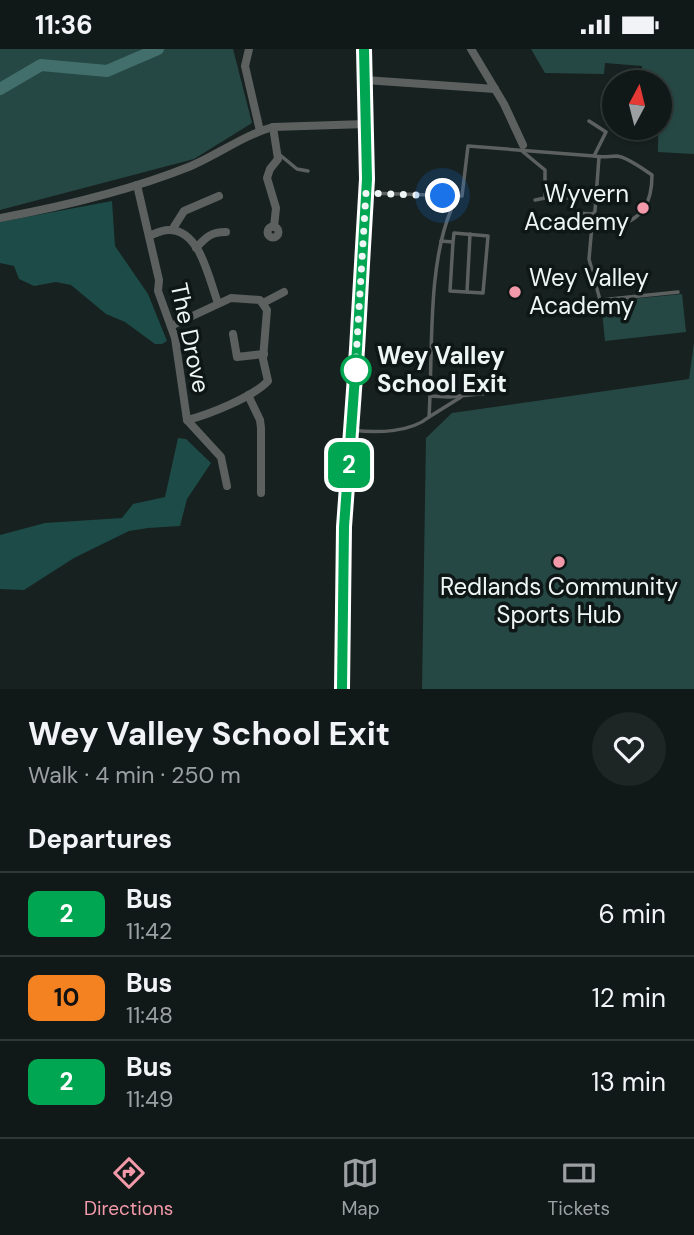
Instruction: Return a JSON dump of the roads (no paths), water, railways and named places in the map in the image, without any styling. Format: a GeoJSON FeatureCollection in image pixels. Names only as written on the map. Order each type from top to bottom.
{"type":"FeatureCollection","features":[{"type":"Feature","properties":{"kind":"main road"},"geometry":{"type":"LineString","coordinates":[[342,689],[341,583],[366,193],[364,49]]}},
{"type":"Feature","properties":{"kind":"street"},"geometry":{"type":"LineString","coordinates":[[248,49],[245,66],[260,131]]}},
{"type":"Feature","properties":{"kind":"street"},"geometry":{"type":"LineString","coordinates":[[471,49],[495,89],[522,148]]}},
{"type":"Feature","properties":{"kind":"street"},"geometry":{"type":"LineString","coordinates":[[365,80],[495,89]]}},
{"type":"Feature","properties":{"kind":"street"},"geometry":{"type":"LineString","coordinates":[[0,218],[73,204],[137,185],[192,165],[273,127],[366,124]]}},
{"type":"Feature","properties":{"kind":"street"},"geometry":{"type":"LineString","coordinates":[[273,127],[278,159],[267,178],[275,203],[274,227]]}},
{"type":"Feature","properties":{"kind":"street","name":"The Drove"},"geometry":{"type":"LineString","coordinates":[[137,185],[159,280],[158,291],[175,338],[187,420],[221,457],[227,486]]}},
{"type":"Feature","properties":{"kind":"street"},"geometry":{"type":"LineString","coordinates":[[172,230],[184,211],[219,196]]}},
{"type":"Feature","properties":{"kind":"street"},"geometry":{"type":"LineString","coordinates":[[149,236],[172,230],[187,237],[196,248],[218,303]]}},
{"type":"Feature","properties":{"kind":"street"},"geometry":{"type":"LineString","coordinates":[[196,248],[205,237],[214,232],[226,232]]}},
{"type":"Feature","properties":{"kind":"street"},"geometry":{"type":"LineString","coordinates":[[263,303],[284,292]]}},
{"type":"Feature","properties":{"kind":"street"},"geometry":{"type":"LineString","coordinates":[[170,326],[231,298],[260,300],[267,310],[264,354],[268,381],[262,388],[187,420]]}},
{"type":"Feature","properties":{"kind":"street"},"geometry":{"type":"LineString","coordinates":[[233,334],[237,356],[264,354]]}},
{"type":"Feature","properties":{"kind":"street"},"geometry":{"type":"LineString","coordinates":[[248,394],[260,420],[261,493]]}},
{"type":"Feature","properties":{"kind":"lane"},"geometry":{"type":"LineString","coordinates":[[589,121],[606,132],[599,157],[589,259],[600,300],[678,292]]}},
{"type":"Feature","properties":{"kind":"lane"},"geometry":{"type":"LineString","coordinates":[[366,193],[462,196],[468,146],[522,148],[599,157],[620,156],[652,176],[648,204],[637,216],[613,228],[598,221],[593,214]]}},
{"type":"Feature","properties":{"kind":"lane"},"geometry":{"type":"LineString","coordinates":[[522,148],[545,170],[545,198]]}},
{"type":"Feature","properties":{"kind":"lane"},"geometry":{"type":"LineString","coordinates":[[278,154],[297,169],[309,171]]}},
{"type":"Feature","properties":{"kind":"lane"},"geometry":{"type":"LineString","coordinates":[[429,417],[432,327],[441,241],[451,210],[443,196]]}},
{"type":"Feature","properties":{"kind":"lane"},"geometry":{"type":"LineString","coordinates":[[535,200],[570,198]]}},
{"type":"Feature","properties":{"kind":"lane"},"geometry":{"type":"LineString","coordinates":[[577,213],[593,214]]}},
{"type":"Feature","properties":{"kind":"lane"},"geometry":{"type":"LineString","coordinates":[[454,233],[470,234],[488,236],[484,293],[450,291],[454,233]]}},
{"type":"Feature","properties":{"kind":"lane"},"geometry":{"type":"LineString","coordinates":[[467,292],[470,234]]}},
{"type":"Feature","properties":{"kind":"lane"},"geometry":{"type":"LineString","coordinates":[[441,241],[453,242]]}},
{"type":"Feature","properties":{"kind":"lane"},"geometry":{"type":"LineString","coordinates":[[430,396],[490,393]]}},
{"type":"Feature","properties":{"kind":"lane"},"geometry":{"type":"LineString","coordinates":[[351,430],[394,431],[422,422],[463,396]]}},
{"type":"Feature","properties":{"kind":"waterway"},"geometry":{"type":"LineString","coordinates":[[0,89],[41,65],[107,71],[158,49]]}},
{"type":"Feature","properties":{"kind":"place","name":"Wyvern Academy"},"geometry":{"type":"Point","coordinates":[643,208]}},
{"type":"Feature","properties":{"kind":"place","name":"Wey Valley Academy"},"geometry":{"type":"Point","coordinates":[515,292]}},
{"type":"Feature","properties":{"kind":"place","name":"Wey Valley School Exit"},"geometry":{"type":"Point","coordinates":[356,370]}},
{"type":"Feature","properties":{"kind":"place","name":"Redlands Community Sports Hub"},"geometry":{"type":"Point","coordinates":[559,562]}}]}
